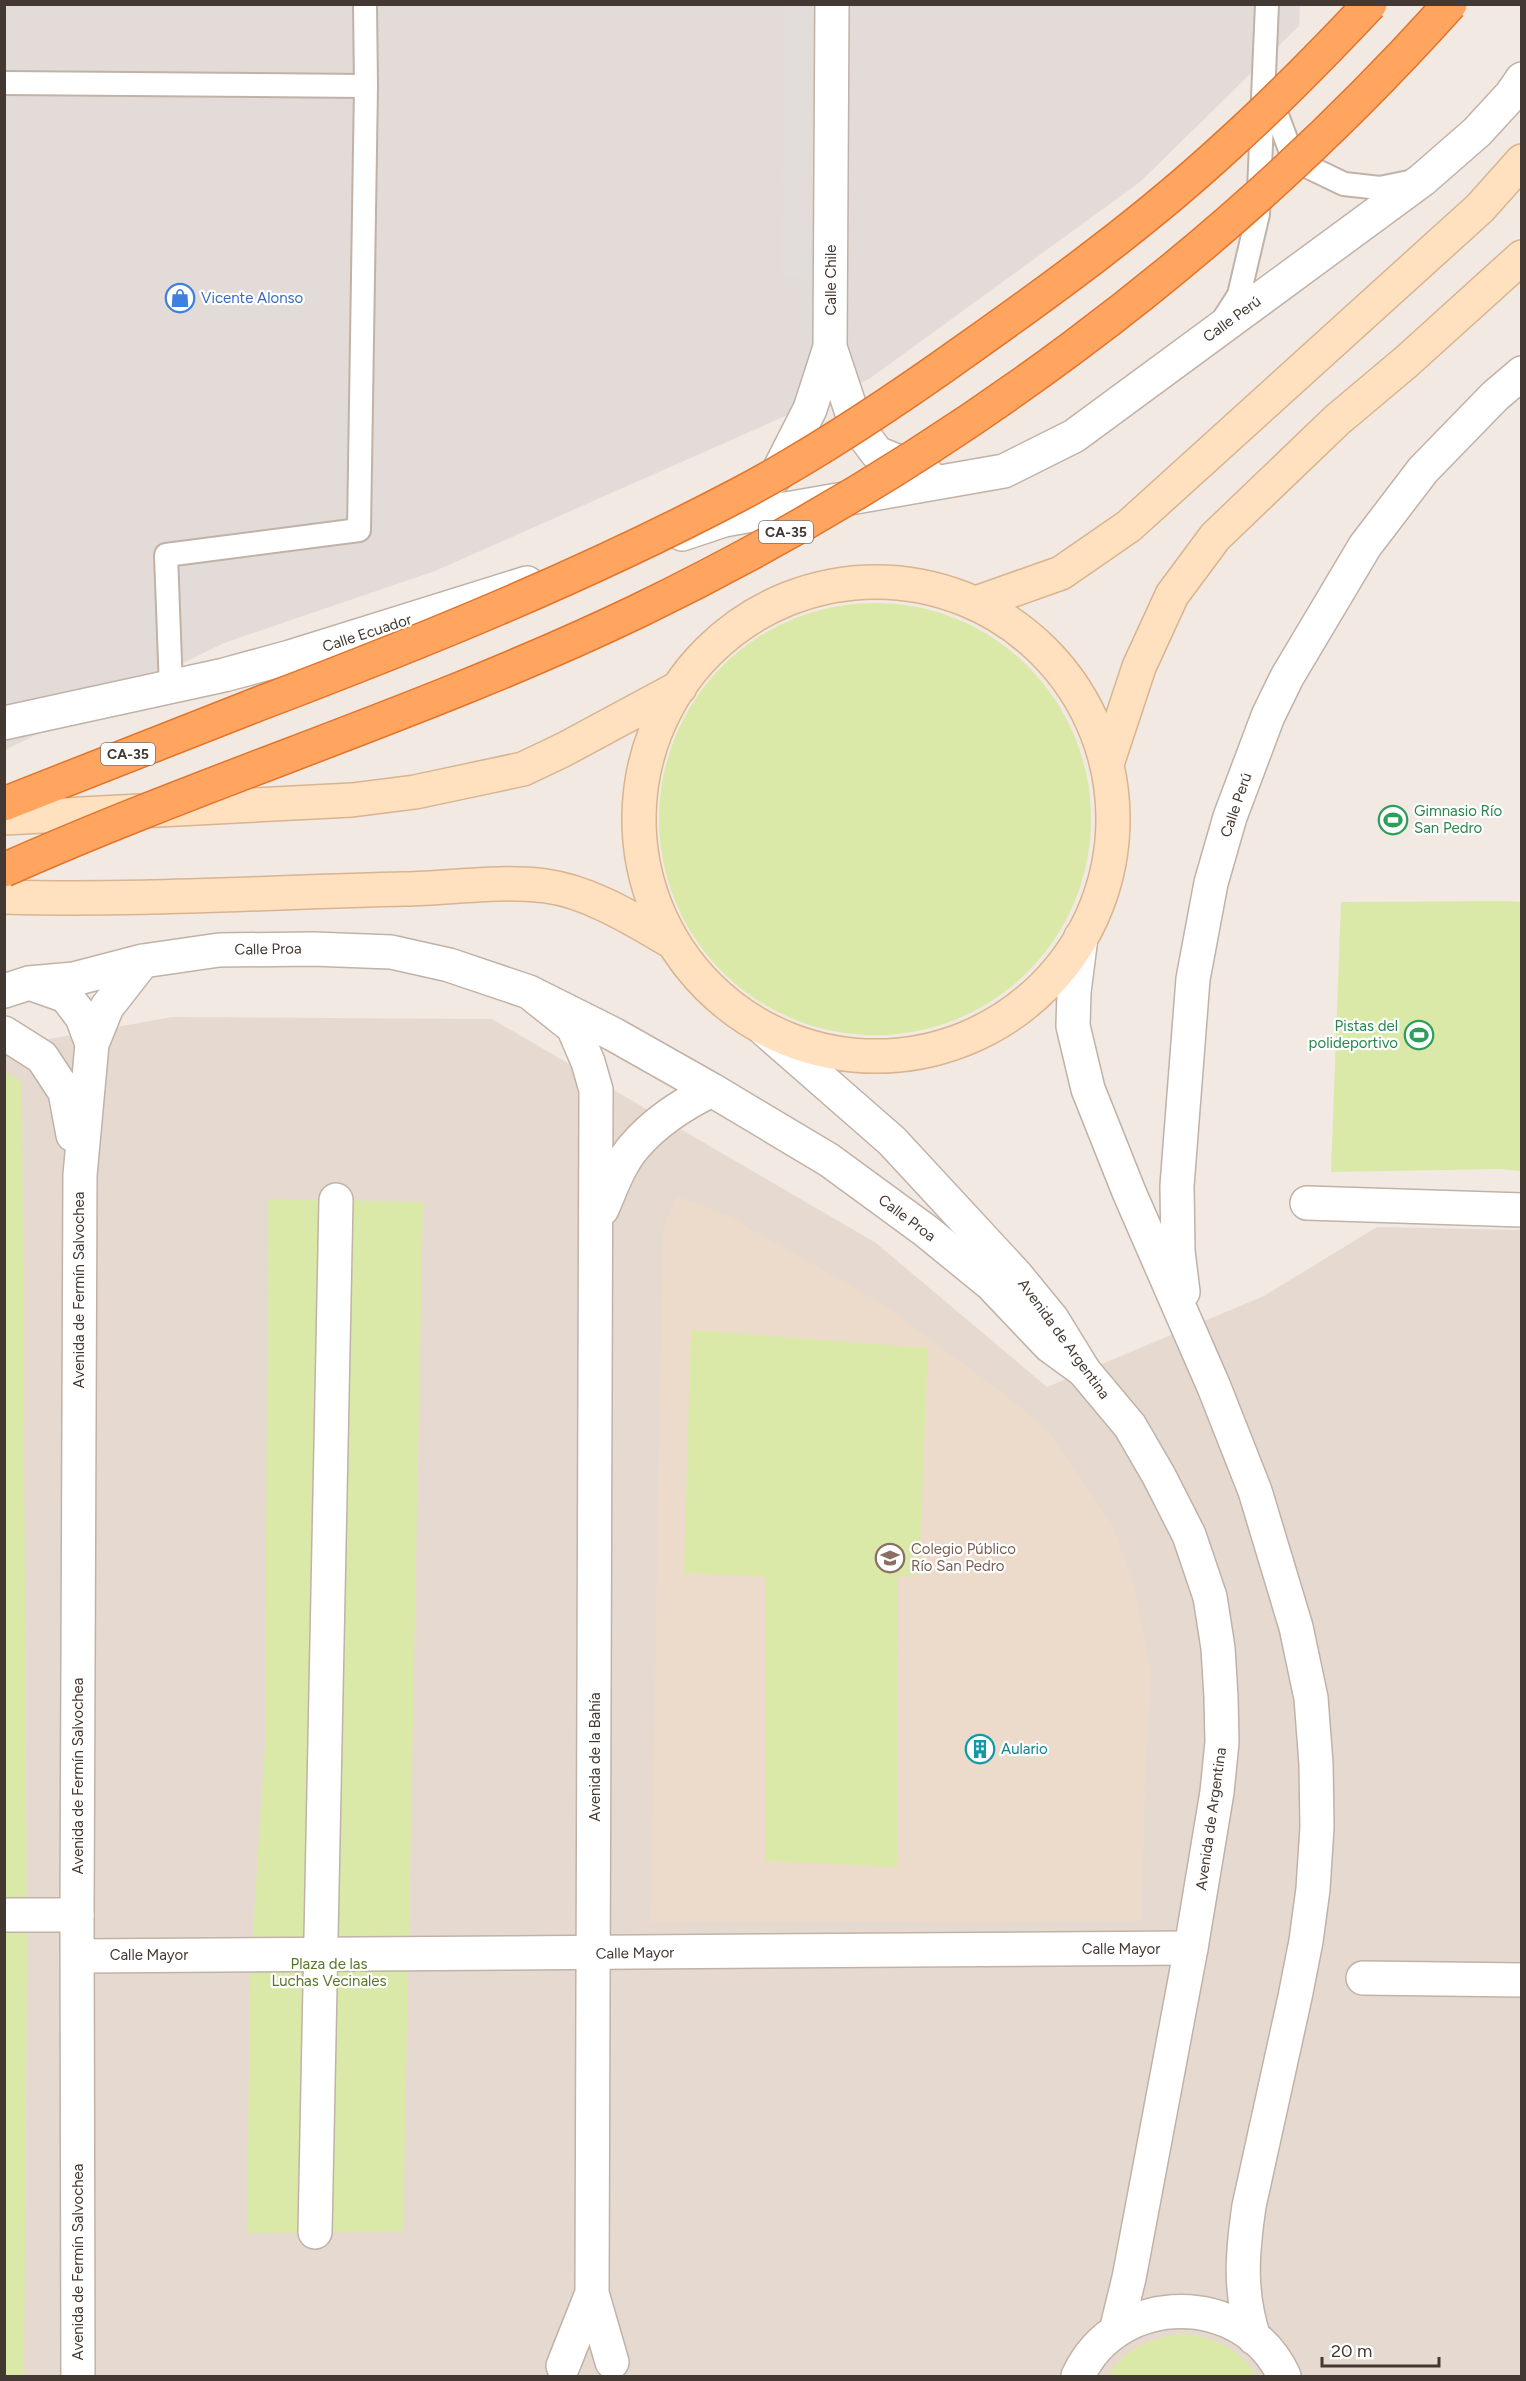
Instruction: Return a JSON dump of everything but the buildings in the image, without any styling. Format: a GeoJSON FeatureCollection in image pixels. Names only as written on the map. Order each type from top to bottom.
{"type":"FeatureCollection","features":[{"type":"Feature","properties":{"kind":"highway","name":"CA-35"},"geometry":{"type":"LineString","coordinates":[[4,804],[431,638],[562,582],[740,494],[912,389],[1074,273],[1227,147],[1370,4]]}},
{"type":"Feature","properties":{"kind":"highway","name":"CA-35"},"geometry":{"type":"LineString","coordinates":[[4,870],[75,839],[453,692],[638,611],[806,521],[901,466],[985,411],[1069,351],[1227,224],[1332,125],[1450,4]]}},
{"type":"Feature","properties":{"kind":"main road"},"geometry":{"type":"LineString","coordinates":[[976,603],[1061,573],[1129,526],[1480,208],[1521,161]]}},
{"type":"Feature","properties":{"kind":"main road"},"geometry":{"type":"LineString","coordinates":[[1107,764],[1139,667],[1172,595],[1215,537],[1338,420],[1406,362],[1521,257]]}},
{"type":"Feature","properties":{"kind":"main road"},"geometry":{"type":"LineString","coordinates":[[868,582],[912,584],[976,603],[1022,632],[1060,669],[1089,714],[1107,764],[1113,823],[1105,882],[1095,911],[1067,960],[1032,998],[989,1028],[942,1048],[891,1057],[865,1057],[814,1049],[765,1030],[717,996],[688,964],[661,920],[651,894],[644,868],[639,815],[645,770],[654,735],[680,687],[708,652],[742,624],[781,602],[823,588],[868,582]]}},
{"type":"Feature","properties":{"kind":"main road"},"geometry":{"type":"LineString","coordinates":[[4,818],[352,800],[463,783],[523,769],[680,687]]}},
{"type":"Feature","properties":{"kind":"main road"},"geometry":{"type":"LineString","coordinates":[[4,897],[160,897],[418,889],[497,884],[548,886],[592,899],[674,943]]}},
{"type":"Feature","properties":{"kind":"street","name":"Calle Chile"},"geometry":{"type":"LineString","coordinates":[[724,520],[776,476],[810,410],[830,347],[832,4]]}},
{"type":"Feature","properties":{"kind":"street","name":"Calle Perú"},"geometry":{"type":"LineString","coordinates":[[724,520],[1004,471],[1074,436],[1422,180],[1477,132],[1511,95],[1521,79]]}},
{"type":"Feature","properties":{"kind":"street"},"geometry":{"type":"LineString","coordinates":[[830,347],[856,425],[877,453],[945,481]]}},
{"type":"Feature","properties":{"kind":"street","name":"Calle Perú"},"geometry":{"type":"LineString","coordinates":[[1186,1324],[1178,1251],[1178,1186],[1190,1016],[1198,945],[1211,883],[1230,817],[1268,716],[1287,677],[1365,546],[1424,470],[1495,396],[1521,373]]}},
{"type":"Feature","properties":{"kind":"street","name":"Calle Ecuador"},"geometry":{"type":"LineString","coordinates":[[4,723],[171,688],[290,657],[724,520]]}},
{"type":"Feature","properties":{"kind":"street"},"geometry":{"type":"LineString","coordinates":[[1081,938],[1074,992],[1073,1026],[1088,1089],[1129,1192],[1239,1449],[1276,1557],[1296,1627],[1311,1698],[1316,1764],[1317,1827],[1306,1941],[1249,2206],[1243,2245],[1242,2287],[1246,2313],[1254,2338]]}},
{"type":"Feature","properties":{"kind":"street","name":"Calle Proa"},"geometry":{"type":"LineString","coordinates":[[17,987],[74,980],[143,961],[219,950],[313,949],[391,952],[449,965],[530,992],[613,1034],[829,1160],[926,1231],[991,1284],[1050,1346],[1084,1371]]}},
{"type":"Feature","properties":{"kind":"street"},"geometry":{"type":"LineString","coordinates":[[80,1175],[92,1044],[107,1007],[143,961]]}},
{"type":"Feature","properties":{"kind":"street"},"geometry":{"type":"LineString","coordinates":[[17,987],[66,996],[82,1017],[92,1044]]}},
{"type":"Feature","properties":{"kind":"street","name":"Calle Proa"},"geometry":{"type":"LineString","coordinates":[[530,992],[573,1028],[588,1062],[596,1089],[596,1221]]}},
{"type":"Feature","properties":{"kind":"street","name":"Avenida de Argentina"},"geometry":{"type":"LineString","coordinates":[[765,1030],[892,1141],[1016,1275],[1052,1319],[1084,1371],[1130,1426],[1159,1476],[1189,1535],[1210,1597],[1218,1648],[1222,1742],[1217,1792],[1191,1948],[1129,2278],[1116,2331]]}},
{"type":"Feature","properties":{"kind":"street"},"geometry":{"type":"LineString","coordinates":[[4,1033],[42,1057],[65,1092],[80,1175]]}},
{"type":"Feature","properties":{"kind":"street"},"geometry":{"type":"LineString","coordinates":[[596,1221],[617,1173],[633,1148],[680,1105],[712,1090]]}},
{"type":"Feature","properties":{"kind":"street","name":"Avenida de Fermín Salvochea"},"geometry":{"type":"LineString","coordinates":[[78,2376],[80,1175]]}},
{"type":"Feature","properties":{"kind":"street"},"geometry":{"type":"LineString","coordinates":[[315,2232],[336,1200]]}},
{"type":"Feature","properties":{"kind":"street"},"geometry":{"type":"LineString","coordinates":[[1307,1203],[1521,1210]]}},
{"type":"Feature","properties":{"kind":"street","name":"Avenida de la Bahía"},"geometry":{"type":"LineString","coordinates":[[592,2293],[596,1221]]}},
{"type":"Feature","properties":{"kind":"street"},"geometry":{"type":"LineString","coordinates":[[4,1915],[77,1915]]}},
{"type":"Feature","properties":{"kind":"street","name":"Calle Mayor"},"geometry":{"type":"LineString","coordinates":[[78,1956],[1191,1948]]}},
{"type":"Feature","properties":{"kind":"street"},"geometry":{"type":"LineString","coordinates":[[1363,1978],[1521,1980]]}},
{"type":"Feature","properties":{"kind":"street"},"geometry":{"type":"LineString","coordinates":[[592,2293],[623,2369]]}},
{"type":"Feature","properties":{"kind":"street"},"geometry":{"type":"LineString","coordinates":[[556,2371],[592,2293]]}},
{"type":"Feature","properties":{"kind":"street"},"geometry":{"type":"LineString","coordinates":[[1075,2375],[1098,2347],[1116,2331],[1143,2317],[1182,2311],[1221,2318],[1242,2329],[1273,2358],[1284,2376]]}},
{"type":"Feature","properties":{"kind":"street"},"geometry":{"type":"LineString","coordinates":[[556,2371],[587,2359],[623,2369]]}},
{"type":"Feature","properties":{"kind":"lane"},"geometry":{"type":"LineString","coordinates":[[171,688],[166,555],[360,530],[365,4]]}},
{"type":"Feature","properties":{"kind":"lane"},"geometry":{"type":"LineString","coordinates":[[1216,331],[1239,295],[1258,214],[1267,4]]}},
{"type":"Feature","properties":{"kind":"lane"},"geometry":{"type":"LineString","coordinates":[[1267,46],[1274,105],[1294,160],[1344,184],[1380,188],[1422,180]]}},
{"type":"Feature","properties":{"kind":"lane"},"geometry":{"type":"LineString","coordinates":[[4,83],[366,86]]}},
{"type":"Feature","properties":{"kind":"shaded area"},"geometry":{"type":"Polygon","coordinates":[[[5,5],[1300,5],[1299,26],[1140,182],[869,379],[435,571],[224,643],[5,750],[5,5]]]}},
{"type":"Feature","properties":{"kind":"shaded area"},"geometry":{"type":"Polygon","coordinates":[[[784,5],[808,5],[807,278],[782,278],[784,5]]]}},
{"type":"Feature","properties":{"kind":"shaded area"},"geometry":{"type":"Polygon","coordinates":[[[172,1017],[492,1019],[876,1243],[1047,1387],[1264,1296],[1377,1227],[1521,1230],[1521,2376],[5,2376],[5,1047],[172,1017]]]}},
{"type":"Feature","properties":{"kind":"shaded area","name":"Colegio Público Río San Pedro"},"geometry":{"type":"Polygon","coordinates":[[[676,1196],[726,1215],[882,1304],[1004,1394],[1049,1432],[1113,1527],[1134,1588],[1151,1672],[1141,1921],[651,1922],[663,1230],[676,1196]]]}},
{"type":"Feature","properties":{"kind":"green space"},"geometry":{"type":"Polygon","coordinates":[[[875,603],[917,607],[958,619],[995,639],[1028,666],[1055,699],[1075,736],[1087,777],[1091,819],[1087,861],[1075,902],[1055,939],[1028,972],[995,999],[958,1019],[917,1031],[875,1035],[833,1031],[792,1019],[755,999],[722,972],[695,939],[675,902],[663,861],[659,819],[663,777],[675,736],[695,699],[722,666],[755,639],[792,619],[833,607],[875,603]]]}},
{"type":"Feature","properties":{"kind":"green space","name":"Pistas del polideportivo"},"geometry":{"type":"Polygon","coordinates":[[[1341,902],[1521,902],[1521,1171],[1499,1169],[1331,1172],[1341,902]]]}},
{"type":"Feature","properties":{"kind":"green space"},"geometry":{"type":"Polygon","coordinates":[[[4,1071],[22,1082],[27,1955],[24,2376],[4,2376],[4,1071]]]}},
{"type":"Feature","properties":{"kind":"green space","name":"Plaza de las Luchas Vecinales"},"geometry":{"type":"Polygon","coordinates":[[[268,1199],[423,1202],[403,2232],[247,2233],[250,1976],[265,1747],[268,1199]]]}},
{"type":"Feature","properties":{"kind":"green space"},"geometry":{"type":"Polygon","coordinates":[[[691,1330],[928,1348],[919,1575],[898,1577],[897,1867],[765,1861],[765,1577],[684,1573],[691,1330]]]}},
{"type":"Feature","properties":{"kind":"green space"},"geometry":{"type":"Polygon","coordinates":[[[1184,2334],[1206,2338],[1226,2346],[1243,2359],[1257,2376],[1108,2376],[1122,2358],[1140,2346],[1172,2335],[1184,2334]]]}},
{"type":"Feature","properties":{"kind":"place","name":"Vicente Alonso"},"geometry":{"type":"Point","coordinates":[180,298]}},
{"type":"Feature","properties":{"kind":"place","name":"Gimnasio Río San Pedro"},"geometry":{"type":"Point","coordinates":[1393,820]}},
{"type":"Feature","properties":{"kind":"place","name":"Pistas del polideportivo"},"geometry":{"type":"Point","coordinates":[1419,1035]}},
{"type":"Feature","properties":{"kind":"place","name":"Colegio Público Río San Pedro"},"geometry":{"type":"Point","coordinates":[890,1558]}},
{"type":"Feature","properties":{"kind":"place","name":"Aulario"},"geometry":{"type":"Point","coordinates":[980,1749]}}]}
